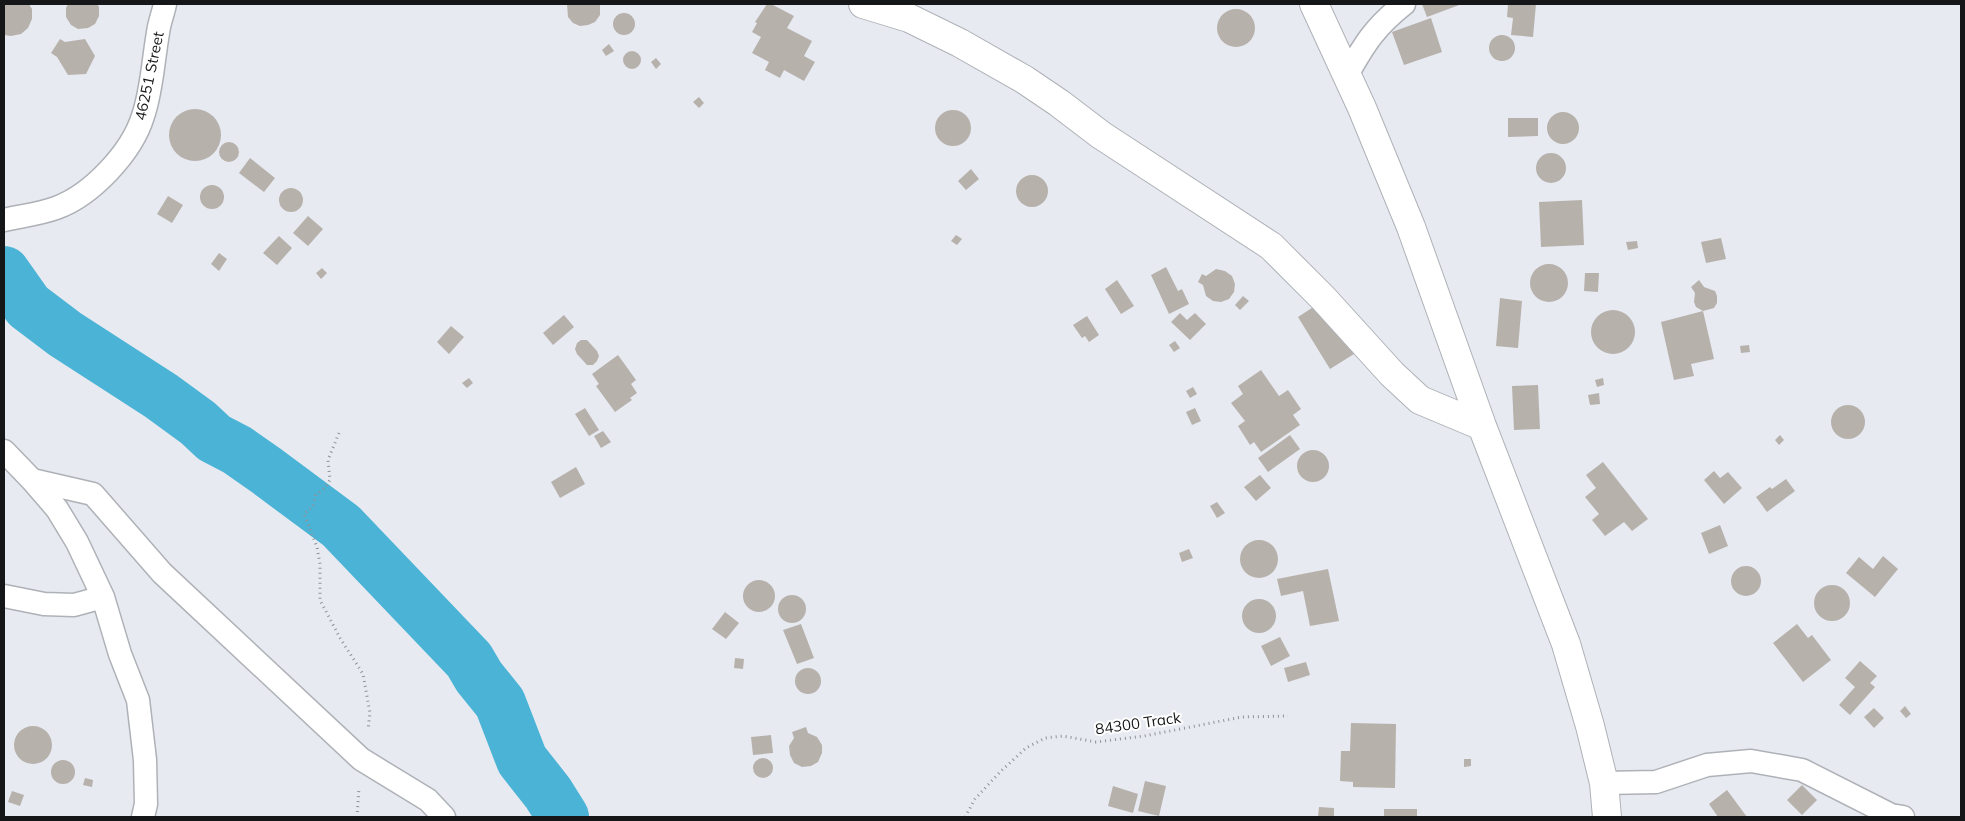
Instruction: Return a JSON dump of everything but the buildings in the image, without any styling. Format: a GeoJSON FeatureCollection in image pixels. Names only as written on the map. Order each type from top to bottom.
{"type":"FeatureCollection","features":[{"type":"Feature","properties":{"kind":"street","name":"46251 Street"},"geometry":{"type":"LineString","coordinates":[[4,220],[56,208],[76,197],[107,174],[130,144],[143,117],[165,4]]}},
{"type":"Feature","properties":{"kind":"street"},"geometry":{"type":"LineString","coordinates":[[863,4],[909,18],[960,43],[1025,80],[1059,102],[1101,135],[1271,246],[1323,298],[1392,374],[1420,400],[1482,426]]}},
{"type":"Feature","properties":{"kind":"street"},"geometry":{"type":"LineString","coordinates":[[1314,4],[1347,75],[1412,227],[1482,426],[1566,644],[1604,783],[1607,817]]}},
{"type":"Feature","properties":{"kind":"street"},"geometry":{"type":"LineString","coordinates":[[1347,75],[1365,43],[1383,20],[1404,4]]}},
{"type":"Feature","properties":{"kind":"street"},"geometry":{"type":"LineString","coordinates":[[4,451],[57,509],[77,542],[103,598],[120,654],[138,700],[145,760],[146,804],[143,817]]}},
{"type":"Feature","properties":{"kind":"street"},"geometry":{"type":"LineString","coordinates":[[32,480],[93,494],[162,573],[361,759],[428,800],[444,817]]}},
{"type":"Feature","properties":{"kind":"street"},"geometry":{"type":"LineString","coordinates":[[4,596],[44,604],[74,605],[103,598]]}},
{"type":"Feature","properties":{"kind":"street"},"geometry":{"type":"LineString","coordinates":[[1604,783],[1656,782],[1707,765],[1751,761],[1802,770],[1891,814],[1903,817]]}},
{"type":"Feature","properties":{"kind":"path"},"geometry":{"type":"LineString","coordinates":[[339,433],[328,460],[330,480],[325,488],[316,495],[313,506],[304,514],[317,546],[320,564],[320,600],[340,638],[363,674],[370,713],[366,742],[361,759],[357,817]]}},
{"type":"Feature","properties":{"kind":"path","name":"84300 Track"},"geometry":{"type":"LineString","coordinates":[[965,817],[975,799],[1000,772],[1026,748],[1045,738],[1063,736],[1096,742],[1144,736],[1242,717],[1288,716]]}},
{"type":"Feature","properties":{"kind":"waterway"},"geometry":{"type":"LineString","coordinates":[[4,272],[28,306],[65,334],[161,396],[198,423],[214,438],[237,450],[341,526],[469,660],[479,677],[500,703],[522,760],[548,793],[563,817]]}}]}
